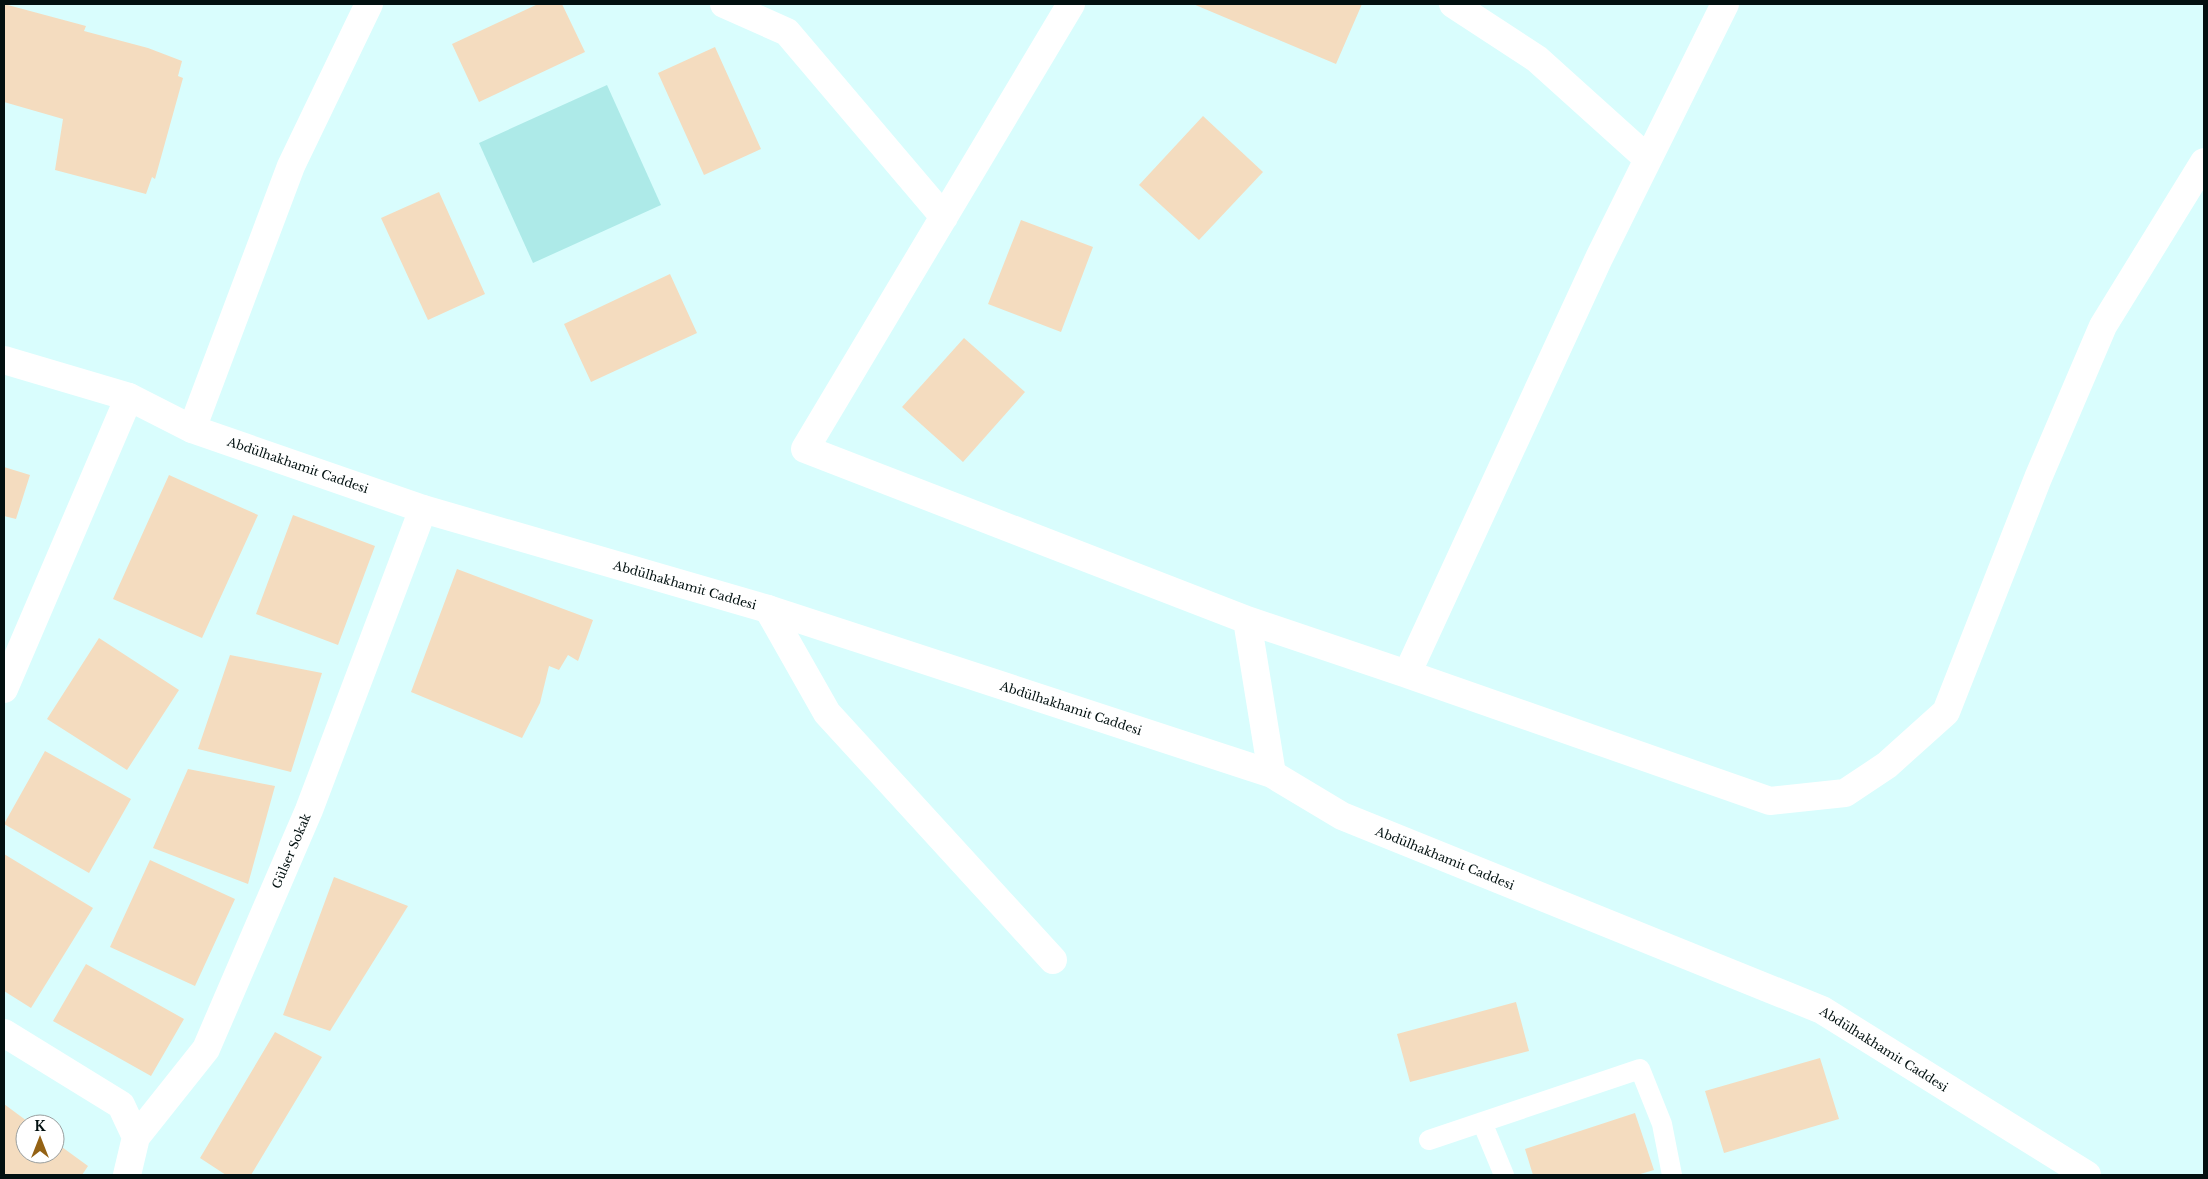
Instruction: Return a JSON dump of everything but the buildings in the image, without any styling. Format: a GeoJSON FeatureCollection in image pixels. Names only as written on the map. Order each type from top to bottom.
{"type":"FeatureCollection","features":[{"type":"Feature","properties":{"kind":"street"},"geometry":{"type":"LineString","coordinates":[[192,429],[290,166],[369,4]]}},
{"type":"Feature","properties":{"kind":"street"},"geometry":{"type":"LineString","coordinates":[[724,4],[787,32],[944,217]]}},
{"type":"Feature","properties":{"kind":"street"},"geometry":{"type":"LineString","coordinates":[[1071,4],[805,449],[1247,620],[1770,801],[1845,793],[1887,765],[1946,712],[2038,478],[2103,326],[2204,162]]}},
{"type":"Feature","properties":{"kind":"street"},"geometry":{"type":"LineString","coordinates":[[1452,4],[1536,59],[1648,159]]}},
{"type":"Feature","properties":{"kind":"street"},"geometry":{"type":"LineString","coordinates":[[1407,674],[1599,258],[1725,4]]}},
{"type":"Feature","properties":{"kind":"street","name":"Abdülhakhamit Caddesi"},"geometry":{"type":"LineString","coordinates":[[4,360],[129,396],[192,429],[423,509],[768,609],[1272,774],[1342,816],[1822,1010],[2087,1175]]}},
{"type":"Feature","properties":{"kind":"street"},"geometry":{"type":"LineString","coordinates":[[4,689],[129,396]]}},
{"type":"Feature","properties":{"kind":"street","name":"Gülser Sokak"},"geometry":{"type":"LineString","coordinates":[[127,1175],[136,1137],[206,1049],[309,810],[423,509]]}},
{"type":"Feature","properties":{"kind":"street"},"geometry":{"type":"LineString","coordinates":[[768,609],[826,713],[1053,960]]}},
{"type":"Feature","properties":{"kind":"street"},"geometry":{"type":"LineString","coordinates":[[1247,620],[1272,774]]}},
{"type":"Feature","properties":{"kind":"street"},"geometry":{"type":"LineString","coordinates":[[4,1032],[121,1105],[136,1137]]}},
{"type":"Feature","properties":{"kind":"lane"},"geometry":{"type":"LineString","coordinates":[[1429,1140],[1640,1069],[1662,1124],[1672,1175]]}},
{"type":"Feature","properties":{"kind":"lane"},"geometry":{"type":"LineString","coordinates":[[1482,1122],[1504,1175]]}},
{"type":"Feature","properties":{"kind":"shaded area"},"geometry":{"type":"Polygon","coordinates":[[[607,85],[661,205],[533,263],[479,143],[607,85]]]}}]}
